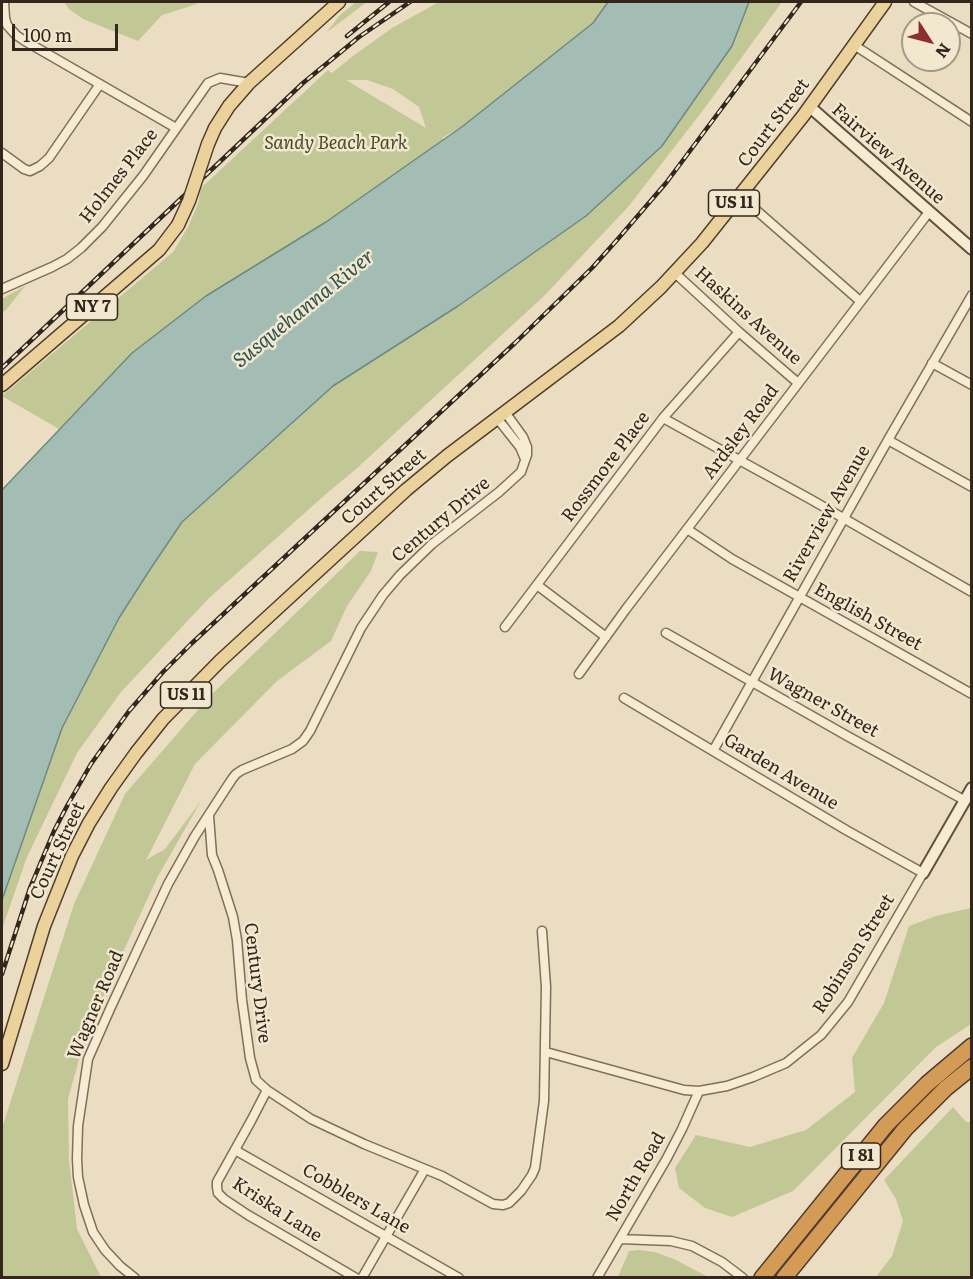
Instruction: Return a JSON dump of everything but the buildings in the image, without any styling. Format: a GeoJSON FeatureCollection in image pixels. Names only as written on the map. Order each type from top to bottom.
{"type":"FeatureCollection","features":[{"type":"Feature","properties":{"kind":"highway","name":"I 81"},"geometry":{"type":"LineString","coordinates":[[762,1278],[893,1118],[942,1069],[972,1046]]}},
{"type":"Feature","properties":{"kind":"highway","name":"I 81"},"geometry":{"type":"LineString","coordinates":[[784,1278],[892,1144],[932,1102],[972,1067]]}},
{"type":"Feature","properties":{"kind":"main road","name":"NY 7"},"geometry":{"type":"LineString","coordinates":[[2,385],[159,250],[178,225],[189,201],[207,144],[229,106],[249,82],[339,2]]}},
{"type":"Feature","properties":{"kind":"main road","name":"Court Street"},"geometry":{"type":"LineString","coordinates":[[2,1064],[44,926],[80,839],[136,753],[163,719],[308,579],[406,490],[619,326],[675,273],[810,108],[885,2]]}},
{"type":"Feature","properties":{"kind":"street"},"geometry":{"type":"LineString","coordinates":[[4,2],[7,25],[16,35],[176,128]]}},
{"type":"Feature","properties":{"kind":"street"},"geometry":{"type":"LineString","coordinates":[[914,2],[972,34]]}},
{"type":"Feature","properties":{"kind":"street"},"geometry":{"type":"LineString","coordinates":[[854,45],[972,122]]}},
{"type":"Feature","properties":{"kind":"street","name":"Holmes Place"},"geometry":{"type":"LineString","coordinates":[[2,289],[68,259],[81,249],[143,176],[208,83],[220,78],[249,82]]}},
{"type":"Feature","properties":{"kind":"street"},"geometry":{"type":"LineString","coordinates":[[2,153],[24,169],[30,171],[40,166],[100,84]]}},
{"type":"Feature","properties":{"kind":"street","name":"Fairview Avenue"},"geometry":{"type":"LineString","coordinates":[[810,108],[972,249]]}},
{"type":"Feature","properties":{"kind":"street"},"geometry":{"type":"LineString","coordinates":[[740,196],[860,302]]}},
{"type":"Feature","properties":{"kind":"street","name":"Ardsley Road"},"geometry":{"type":"LineString","coordinates":[[579,674],[929,212]]}},
{"type":"Feature","properties":{"kind":"street","name":"Haskins Avenue"},"geometry":{"type":"LineString","coordinates":[[675,273],[798,383]]}},
{"type":"Feature","properties":{"kind":"street","name":"Riverview Avenue"},"geometry":{"type":"LineString","coordinates":[[713,751],[972,295]]}},
{"type":"Feature","properties":{"kind":"street","name":"Rossmore Place"},"geometry":{"type":"LineString","coordinates":[[505,627],[663,418],[739,332]]}},
{"type":"Feature","properties":{"kind":"street"},"geometry":{"type":"LineString","coordinates":[[932,363],[972,385]]}},
{"type":"Feature","properties":{"kind":"street","name":"Century Drive"},"geometry":{"type":"LineString","coordinates":[[501,415],[526,443],[528,451],[523,469],[518,476],[432,544],[383,595],[361,628],[303,741],[292,749],[236,774],[209,815],[212,855],[233,917],[250,1058],[256,1080],[311,1119],[425,1169],[493,1204],[509,1203],[521,1191],[535,1168],[544,1101],[546,1052],[546,987],[542,931]]}},
{"type":"Feature","properties":{"kind":"street"},"geometry":{"type":"LineString","coordinates":[[663,418],[972,592]]}},
{"type":"Feature","properties":{"kind":"street"},"geometry":{"type":"LineString","coordinates":[[888,440],[972,487]]}},
{"type":"Feature","properties":{"kind":"street","name":"English Street"},"geometry":{"type":"LineString","coordinates":[[687,529],[732,559],[972,694]]}},
{"type":"Feature","properties":{"kind":"street"},"geometry":{"type":"LineString","coordinates":[[537,585],[606,637]]}},
{"type":"Feature","properties":{"kind":"street","name":"Wagner Street"},"geometry":{"type":"LineString","coordinates":[[666,633],[964,800]]}},
{"type":"Feature","properties":{"kind":"street","name":"Garden Avenue"},"geometry":{"type":"LineString","coordinates":[[624,698],[923,873]]}},
{"type":"Feature","properties":{"kind":"street","name":"Robinson Street"},"geometry":{"type":"LineString","coordinates":[[546,1052],[684,1090],[699,1091],[728,1086],[786,1063],[821,1035],[848,1002],[972,788]]}},
{"type":"Feature","properties":{"kind":"street","name":"Wagner Road"},"geometry":{"type":"LineString","coordinates":[[135,1278],[105,1250],[93,1232],[84,1205],[77,1159],[78,1126],[85,1076],[88,1059],[168,884],[209,815]]}},
{"type":"Feature","properties":{"kind":"street","name":"Kriska Lane"},"geometry":{"type":"LineString","coordinates":[[267,1089],[217,1182],[218,1193],[276,1232],[356,1278]]}},
{"type":"Feature","properties":{"kind":"street","name":"North Road"},"geometry":{"type":"LineString","coordinates":[[597,1278],[668,1158],[699,1091]]}},
{"type":"Feature","properties":{"kind":"street","name":"Cobblers Lane"},"geometry":{"type":"LineString","coordinates":[[235,1150],[459,1278]]}},
{"type":"Feature","properties":{"kind":"street"},"geometry":{"type":"LineString","coordinates":[[362,1278],[425,1169]]}},
{"type":"Feature","properties":{"kind":"street"},"geometry":{"type":"LineString","coordinates":[[620,1239],[671,1241],[692,1246],[722,1262],[743,1278]]}},
{"type":"Feature","properties":{"kind":"green space"},"geometry":{"type":"Polygon","coordinates":[[[64,2],[196,2],[197,4],[162,15],[138,41],[83,19],[69,9],[64,2]]]}},
{"type":"Feature","properties":{"kind":"green space"},"geometry":{"type":"Polygon","coordinates":[[[356,2],[367,2],[327,32],[340,15],[356,2]]]}},
{"type":"Feature","properties":{"kind":"green space","name":"Sandy Beach Park"},"geometry":{"type":"Polygon","coordinates":[[[439,2],[608,2],[593,23],[463,126],[442,138],[444,140],[326,222],[206,296],[132,353],[59,429],[2,396],[173,252],[188,227],[198,204],[201,188],[328,70],[332,73],[392,28],[439,2]],[[346,80],[426,128],[419,107],[393,89],[367,80],[346,80]]]}},
{"type":"Feature","properties":{"kind":"green space"},"geometry":{"type":"Polygon","coordinates":[[[749,2],[782,2],[704,109],[628,207],[544,296],[356,469],[209,598],[121,692],[77,753],[27,857],[2,929],[2,900],[62,728],[119,618],[182,522],[333,386],[458,306],[586,216],[662,146],[732,46],[749,2]]]}},
{"type":"Feature","properties":{"kind":"green space"},"geometry":{"type":"Polygon","coordinates":[[[25,286],[6,310],[2,312],[2,299],[25,286]]]}},
{"type":"Feature","properties":{"kind":"green space"},"geometry":{"type":"Polygon","coordinates":[[[360,551],[378,552],[371,571],[347,606],[331,641],[277,681],[195,764],[146,860],[165,849],[201,801],[157,878],[118,963],[84,1042],[68,1099],[69,1160],[77,1229],[101,1277],[2,1277],[2,1128],[74,904],[125,794],[210,696],[360,551]]]}},
{"type":"Feature","properties":{"kind":"green space"},"geometry":{"type":"Polygon","coordinates":[[[971,908],[971,1024],[936,1047],[793,1191],[732,1217],[705,1208],[679,1188],[675,1168],[696,1135],[750,1147],[806,1130],[855,1092],[852,1058],[884,1003],[909,926],[936,916],[971,908]]]}},
{"type":"Feature","properties":{"kind":"green space"},"geometry":{"type":"Polygon","coordinates":[[[953,1107],[966,1122],[971,1122],[971,1277],[876,1277],[892,1256],[903,1221],[896,1199],[884,1180],[953,1107]]]}},
{"type":"Feature","properties":{"kind":"green space"},"geometry":{"type":"Polygon","coordinates":[[[629,1251],[655,1252],[676,1260],[708,1277],[618,1277],[629,1251]]]}},
{"type":"Feature","properties":{"kind":"water","name":"Susquehanna River"},"geometry":{"type":"Polygon","coordinates":[[[608,2],[749,2],[732,46],[662,146],[586,216],[458,306],[333,386],[182,522],[119,618],[62,728],[2,900],[2,490],[132,353],[206,296],[326,222],[463,126],[593,23],[608,2]]]}},
{"type":"Feature","properties":{"kind":"railway"},"geometry":{"type":"LineString","coordinates":[[347,36],[389,2]]}},
{"type":"Feature","properties":{"kind":"railway"},"geometry":{"type":"LineString","coordinates":[[2,368],[303,83],[359,37],[410,2]]}},
{"type":"Feature","properties":{"kind":"railway"},"geometry":{"type":"LineString","coordinates":[[2,974],[30,888],[54,831],[91,764],[129,711],[191,644],[515,343],[592,268],[666,183],[801,2]]}}]}
